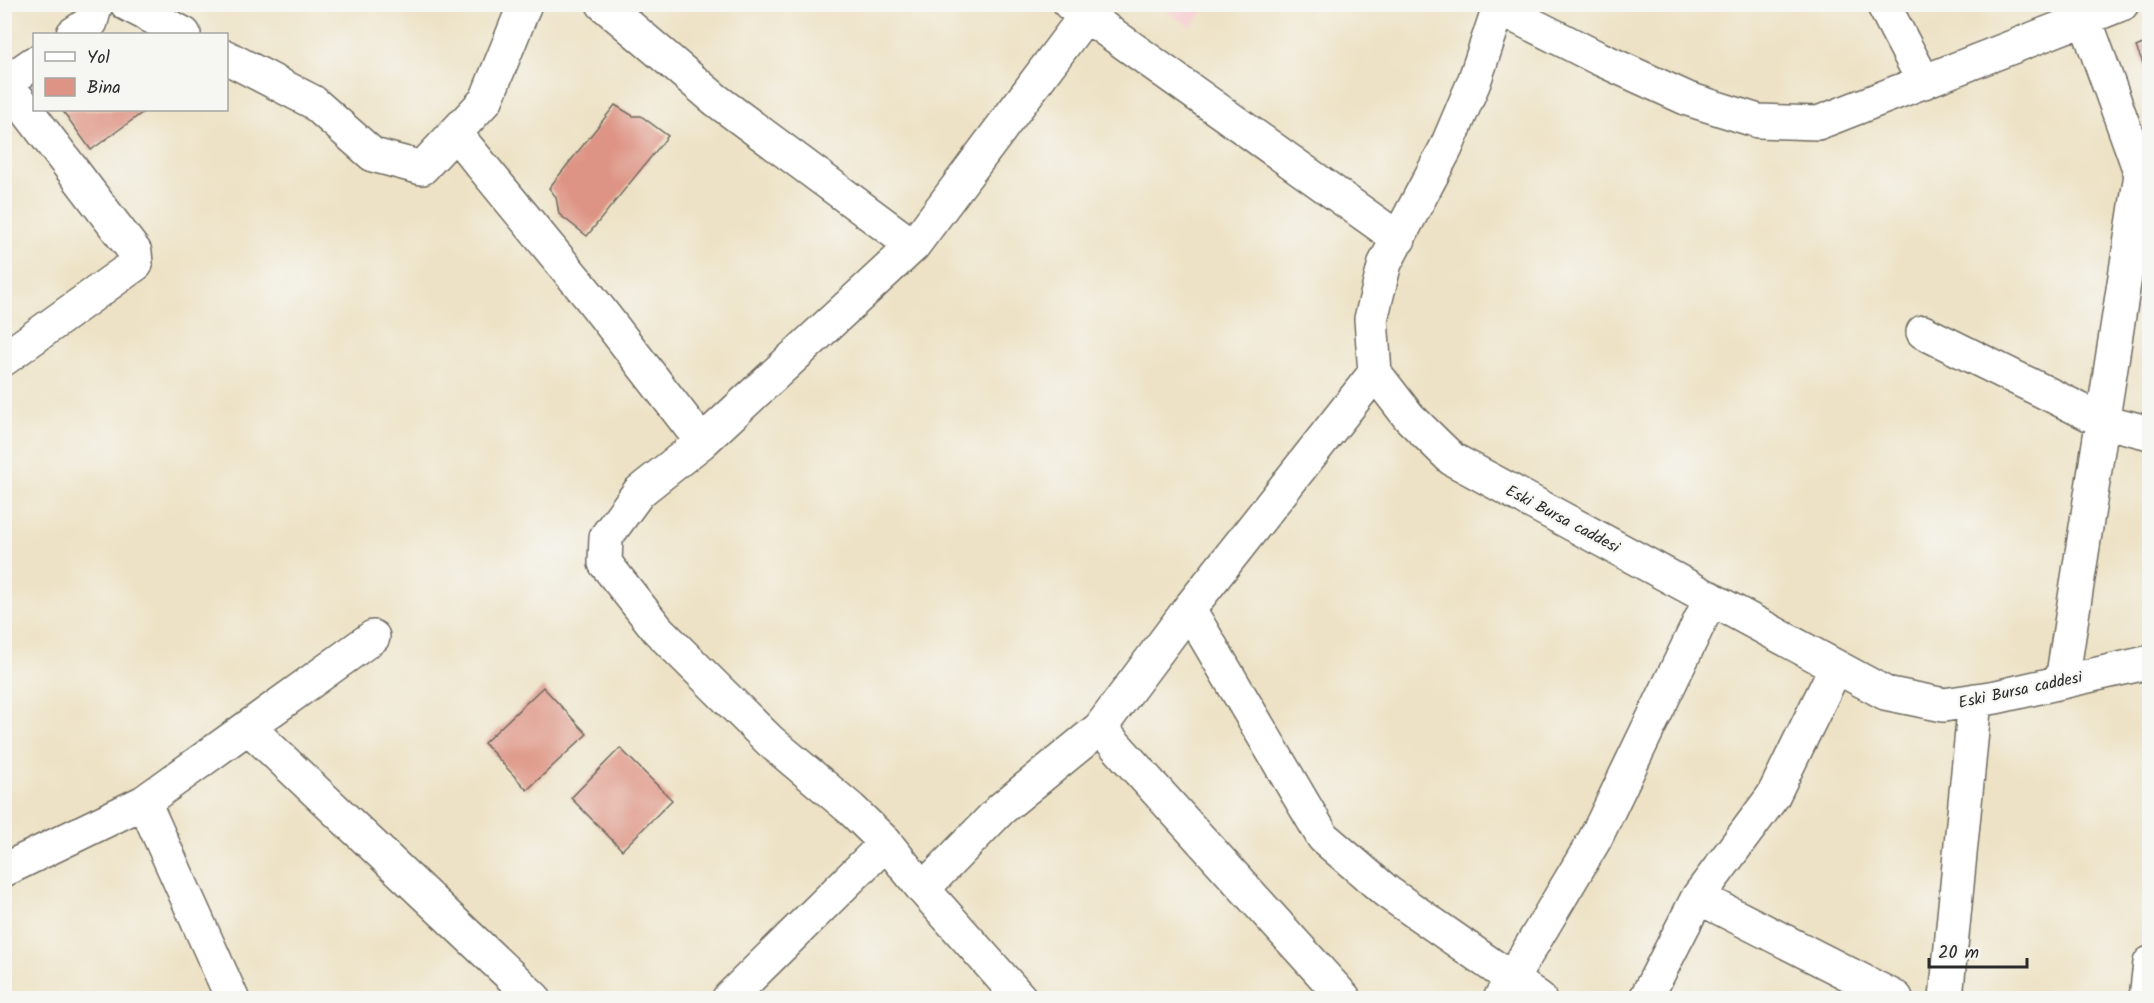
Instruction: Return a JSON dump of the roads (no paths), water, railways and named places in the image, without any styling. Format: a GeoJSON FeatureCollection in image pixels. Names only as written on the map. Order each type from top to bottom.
{"type":"FeatureCollection","features":[{"type":"Feature","properties":{"kind":"street"},"geometry":{"type":"LineString","coordinates":[[74,33],[91,22],[96,4]]}},
{"type":"Feature","properties":{"kind":"street"},"geometry":{"type":"LineString","coordinates":[[127,4],[182,33]]}},
{"type":"Feature","properties":{"kind":"street"},"geometry":{"type":"LineString","coordinates":[[228,58],[313,102],[373,155],[422,168],[486,100],[525,4]]}},
{"type":"Feature","properties":{"kind":"street"},"geometry":{"type":"LineString","coordinates":[[603,4],[716,100],[913,246]]}},
{"type":"Feature","properties":{"kind":"street"},"geometry":{"type":"LineString","coordinates":[[1883,4],[1924,82]]}},
{"type":"Feature","properties":{"kind":"street"},"geometry":{"type":"LineString","coordinates":[[923,889],[1001,810],[1100,728],[1188,609],[1375,373],[1371,319],[1385,263],[1446,148],[1474,82],[1499,6],[1598,58],[1688,99],[1758,122],[1818,123],[2122,4]]}},
{"type":"Feature","properties":{"kind":"street"},"geometry":{"type":"LineString","coordinates":[[1020,999],[923,889],[886,843],[851,809],[770,741],[666,638],[605,563],[606,537],[639,492],[702,442],[913,246],[1078,10],[1399,239]]}},
{"type":"Feature","properties":{"kind":"street"},"geometry":{"type":"LineString","coordinates":[[2062,681],[2141,174],[2085,19]]}},
{"type":"Feature","properties":{"kind":"street"},"geometry":{"type":"LineString","coordinates":[[4,359],[136,264],[135,252],[5,84],[33,64]]}},
{"type":"Feature","properties":{"kind":"street"},"geometry":{"type":"LineString","coordinates":[[455,133],[590,296],[702,442]]}},
{"type":"Feature","properties":{"kind":"street"},"geometry":{"type":"LineString","coordinates":[[1923,332],[2103,421],[2150,434]]}},
{"type":"Feature","properties":{"kind":"street","name":"Eski Bursa caddesi"},"geometry":{"type":"LineString","coordinates":[[1375,373],[1409,417],[1452,459],[1885,693],[1944,705],[1996,698],[2150,662]]}},
{"type":"Feature","properties":{"kind":"street"},"geometry":{"type":"LineString","coordinates":[[1506,989],[1596,839],[1711,598]]}},
{"type":"Feature","properties":{"kind":"street"},"geometry":{"type":"LineString","coordinates":[[1188,609],[1323,837],[1506,989],[1539,999]]}},
{"type":"Feature","properties":{"kind":"street"},"geometry":{"type":"LineString","coordinates":[[4,870],[144,802],[373,637]]}},
{"type":"Feature","properties":{"kind":"street"},"geometry":{"type":"LineString","coordinates":[[1646,999],[1698,897],[1773,796],[1836,667]]}},
{"type":"Feature","properties":{"kind":"street"},"geometry":{"type":"LineString","coordinates":[[1946,999],[1975,700]]}},
{"type":"Feature","properties":{"kind":"street"},"geometry":{"type":"LineString","coordinates":[[248,727],[534,999]]}},
{"type":"Feature","properties":{"kind":"street"},"geometry":{"type":"LineString","coordinates":[[1100,728],[1344,999]]}},
{"type":"Feature","properties":{"kind":"street"},"geometry":{"type":"LineString","coordinates":[[144,802],[231,999]]}},
{"type":"Feature","properties":{"kind":"street"},"geometry":{"type":"LineString","coordinates":[[729,999],[886,843]]}},
{"type":"Feature","properties":{"kind":"street"},"geometry":{"type":"LineString","coordinates":[[1698,897],[1896,999]]}},
{"type":"Feature","properties":{"kind":"street"},"geometry":{"type":"LineString","coordinates":[[2146,999],[2150,963]]}}]}
